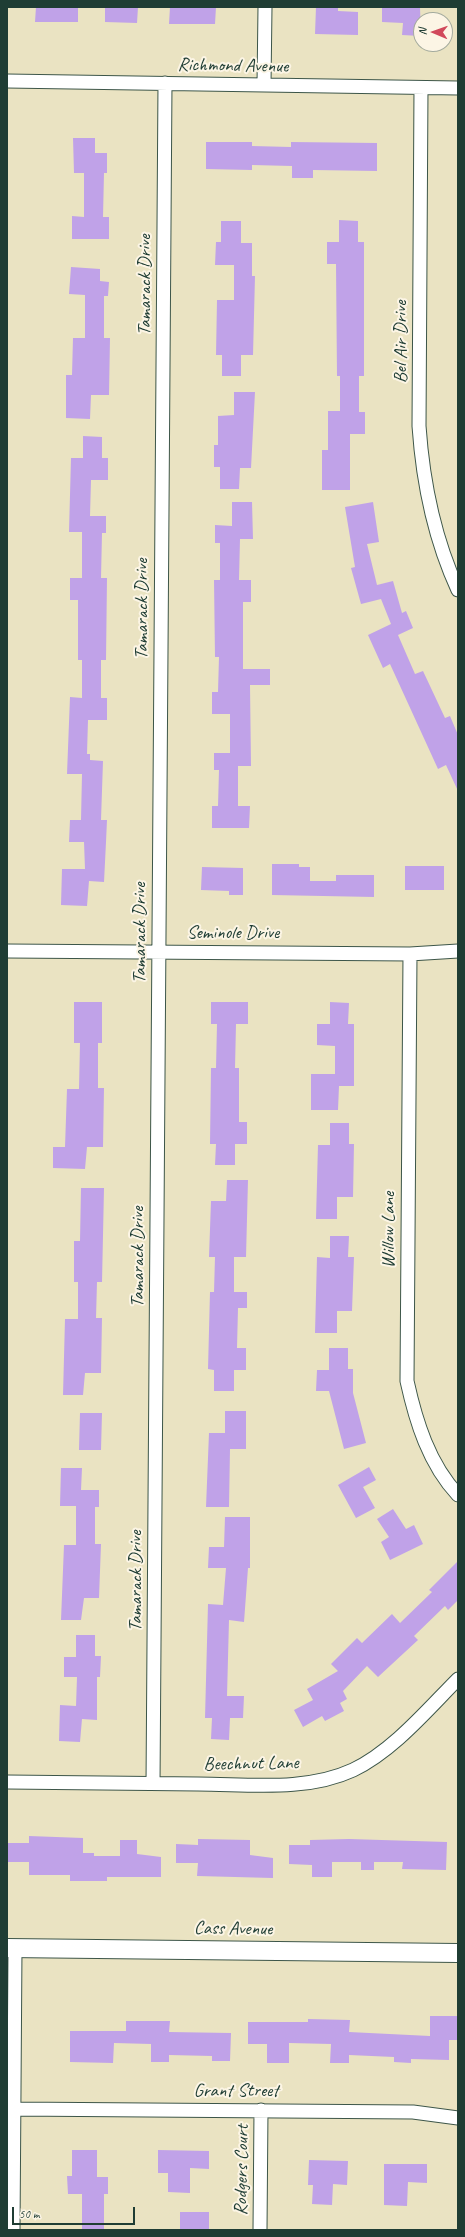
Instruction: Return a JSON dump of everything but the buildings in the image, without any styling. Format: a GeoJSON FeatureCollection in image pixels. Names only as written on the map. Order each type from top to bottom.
{"type":"FeatureCollection","features":[{"type":"Feature","properties":{"kind":"main road","name":"Cass Avenue"},"geometry":{"type":"LineString","coordinates":[[11,1948],[458,1953]]}},
{"type":"Feature","properties":{"kind":"street"},"geometry":{"type":"LineString","coordinates":[[264,85],[265,7]]}},
{"type":"Feature","properties":{"kind":"street","name":"Richmond Avenue"},"geometry":{"type":"LineString","coordinates":[[7,80],[458,88]]}},
{"type":"Feature","properties":{"kind":"street","name":"Tamarack Drive"},"geometry":{"type":"LineString","coordinates":[[154,1783],[165,83]]}},
{"type":"Feature","properties":{"kind":"street","name":"Bel Air Drive"},"geometry":{"type":"LineString","coordinates":[[421,88],[419,426],[422,467],[429,506],[439,543],[458,590]]}},
{"type":"Feature","properties":{"kind":"street","name":"Seminole Drive"},"geometry":{"type":"LineString","coordinates":[[7,951],[410,954],[458,951]]}},
{"type":"Feature","properties":{"kind":"street","name":"Willow Lane"},"geometry":{"type":"LineString","coordinates":[[410,954],[407,1381],[415,1416],[423,1439],[435,1463],[458,1495]]}},
{"type":"Feature","properties":{"kind":"street","name":"Beechnut Lane"},"geometry":{"type":"LineString","coordinates":[[7,1782],[275,1784],[303,1783],[334,1778],[354,1769],[379,1753],[410,1727],[458,1679]]}},
{"type":"Feature","properties":{"kind":"street"},"geometry":{"type":"LineString","coordinates":[[11,1948],[14,2109],[13,2230]]}},
{"type":"Feature","properties":{"kind":"street","name":"Grant Street"},"geometry":{"type":"LineString","coordinates":[[14,2109],[413,2112],[458,2118]]}},
{"type":"Feature","properties":{"kind":"street","name":"Rodgers Court"},"geometry":{"type":"LineString","coordinates":[[260,2230],[262,2110]]}}]}
